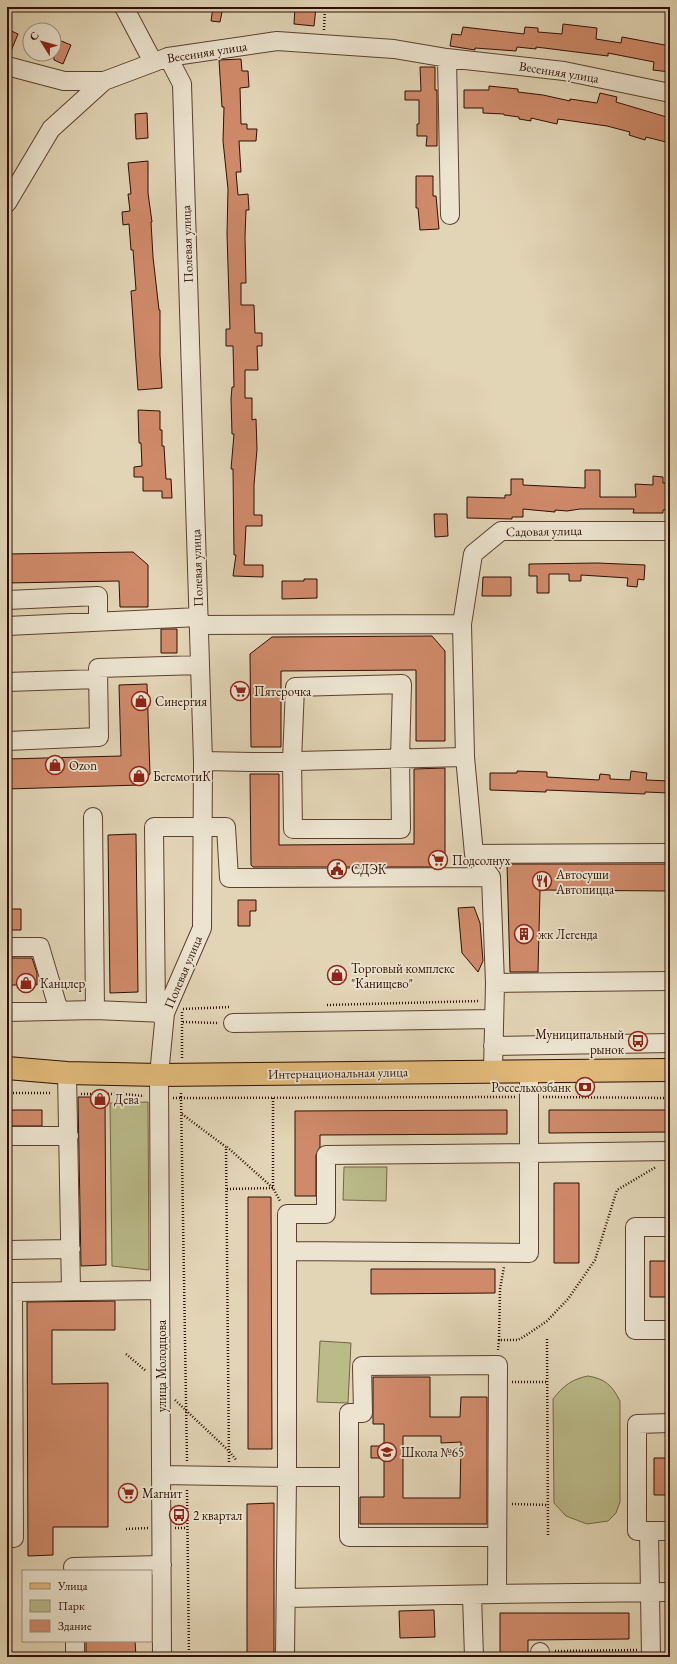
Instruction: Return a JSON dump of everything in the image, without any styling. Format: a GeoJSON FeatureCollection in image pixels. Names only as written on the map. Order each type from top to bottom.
{"type":"FeatureCollection","features":[{"type":"Feature","properties":{"kind":"main road","name":"Интернациональная улица"},"geometry":{"type":"LineString","coordinates":[[7,1068],[67,1073],[159,1075],[670,1070]]}},
{"type":"Feature","properties":{"kind":"street","name":"Полевая улица"},"geometry":{"type":"LineString","coordinates":[[124,7],[160,59],[182,84],[204,761],[202,928],[168,1011],[159,1075]]}},
{"type":"Feature","properties":{"kind":"street","name":"Весенняя улица"},"geometry":{"type":"LineString","coordinates":[[7,203],[52,129],[104,81],[160,59],[277,41],[324,44],[394,49],[447,58],[564,71],[670,93]]}},
{"type":"Feature","properties":{"kind":"street"},"geometry":{"type":"LineString","coordinates":[[447,58],[450,215]]}},
{"type":"Feature","properties":{"kind":"street"},"geometry":{"type":"LineString","coordinates":[[7,66],[64,80],[104,81]]}},
{"type":"Feature","properties":{"kind":"street","name":"Садовая улица"},"geometry":{"type":"LineString","coordinates":[[474,854],[465,757],[462,624],[473,554],[500,531],[670,531]]}},
{"type":"Feature","properties":{"kind":"street"},"geometry":{"type":"LineString","coordinates":[[7,600],[98,596],[98,622]]}},
{"type":"Feature","properties":{"kind":"street"},"geometry":{"type":"LineString","coordinates":[[7,626],[98,622],[199,621],[462,624]]}},
{"type":"Feature","properties":{"kind":"street"},"geometry":{"type":"LineString","coordinates":[[7,741],[100,737],[98,668],[200,665]]}},
{"type":"Feature","properties":{"kind":"street"},"geometry":{"type":"LineString","coordinates":[[7,682],[98,679]]}},
{"type":"Feature","properties":{"kind":"street"},"geometry":{"type":"LineString","coordinates":[[402,684],[400,759],[401,829],[293,829],[292,761],[294,687],[402,684]]}},
{"type":"Feature","properties":{"kind":"street"},"geometry":{"type":"LineString","coordinates":[[204,761],[292,761],[465,757]]}},
{"type":"Feature","properties":{"kind":"street"},"geometry":{"type":"LineString","coordinates":[[93,817],[95,1010]]}},
{"type":"Feature","properties":{"kind":"street"},"geometry":{"type":"LineString","coordinates":[[7,1012],[95,1010],[168,1011],[154,828],[226,827],[229,878],[491,877]]}},
{"type":"Feature","properties":{"kind":"street"},"geometry":{"type":"LineString","coordinates":[[474,854],[670,853]]}},
{"type":"Feature","properties":{"kind":"street"},"geometry":{"type":"LineString","coordinates":[[474,854],[491,877],[495,983],[493,1071]]}},
{"type":"Feature","properties":{"kind":"street"},"geometry":{"type":"LineString","coordinates":[[7,947],[40,947],[59,1011]]}},
{"type":"Feature","properties":{"kind":"street"},"geometry":{"type":"LineString","coordinates":[[495,983],[670,981]]}},
{"type":"Feature","properties":{"kind":"street"},"geometry":{"type":"LineString","coordinates":[[233,1023],[494,1019]]}},
{"type":"Feature","properties":{"kind":"street"},"geometry":{"type":"LineString","coordinates":[[493,1046],[670,1043]]}},
{"type":"Feature","properties":{"kind":"street"},"geometry":{"type":"LineString","coordinates":[[287,1251],[529,1253],[529,1071]]}},
{"type":"Feature","properties":{"kind":"street"},"geometry":{"type":"LineString","coordinates":[[67,1073],[72,1290]]}},
{"type":"Feature","properties":{"kind":"street","name":"улица Молодцова"},"geometry":{"type":"LineString","coordinates":[[159,1075],[162,1657]]}},
{"type":"Feature","properties":{"kind":"street"},"geometry":{"type":"LineString","coordinates":[[7,1136],[69,1136]]}},
{"type":"Feature","properties":{"kind":"street"},"geometry":{"type":"LineString","coordinates":[[285,1657],[287,1214],[326,1214],[326,1155],[670,1151]]}},
{"type":"Feature","properties":{"kind":"street"},"geometry":{"type":"LineString","coordinates":[[670,1227],[635,1227],[634,1330],[670,1330]]}},
{"type":"Feature","properties":{"kind":"street"},"geometry":{"type":"LineString","coordinates":[[7,1250],[71,1249]]}},
{"type":"Feature","properties":{"kind":"street"},"geometry":{"type":"LineString","coordinates":[[7,1538],[14,1538],[13,1292],[160,1290]]}},
{"type":"Feature","properties":{"kind":"street"},"geometry":{"type":"LineString","coordinates":[[497,1594],[498,1537],[498,1374],[362,1366],[363,1413],[349,1413],[349,1537],[498,1537]]}},
{"type":"Feature","properties":{"kind":"street"},"geometry":{"type":"LineString","coordinates":[[670,1424],[637,1424],[637,1531],[670,1531]]}},
{"type":"Feature","properties":{"kind":"street"},"geometry":{"type":"LineString","coordinates":[[161,1474],[349,1477]]}},
{"type":"Feature","properties":{"kind":"street"},"geometry":{"type":"LineString","coordinates":[[649,1531],[651,1653]]}},
{"type":"Feature","properties":{"kind":"street"},"geometry":{"type":"LineString","coordinates":[[74,1570],[74,1567],[162,1565]]}},
{"type":"Feature","properties":{"kind":"street"},"geometry":{"type":"LineString","coordinates":[[286,1598],[670,1592]]}},
{"type":"Feature","properties":{"kind":"street"},"geometry":{"type":"LineString","coordinates":[[472,1595],[474,1657]]}},
{"type":"Feature","properties":{"kind":"street"},"geometry":{"type":"LineString","coordinates":[[75,1642],[75,1657]]}},
{"type":"Feature","properties":{"kind":"path"},"geometry":{"type":"LineString","coordinates":[[324,44],[325,7]]}},
{"type":"Feature","properties":{"kind":"path"},"geometry":{"type":"LineString","coordinates":[[168,1011],[183,1022],[233,1023]]}},
{"type":"Feature","properties":{"kind":"path"},"geometry":{"type":"LineString","coordinates":[[181,1098],[183,1022]]}},
{"type":"Feature","properties":{"kind":"path"},"geometry":{"type":"LineString","coordinates":[[273,1098],[273,1188]]}},
{"type":"Feature","properties":{"kind":"path"},"geometry":{"type":"LineString","coordinates":[[181,1114],[226,1147],[273,1188],[287,1214]]}},
{"type":"Feature","properties":{"kind":"path"},"geometry":{"type":"LineString","coordinates":[[226,1147],[229,1475]]}},
{"type":"Feature","properties":{"kind":"path"},"geometry":{"type":"LineString","coordinates":[[499,1340],[518,1340],[547,1321],[568,1299],[595,1260],[617,1190],[658,1166]]}},
{"type":"Feature","properties":{"kind":"path"},"geometry":{"type":"LineString","coordinates":[[227,1189],[273,1188]]}},
{"type":"Feature","properties":{"kind":"path"},"geometry":{"type":"LineString","coordinates":[[508,1253],[500,1289],[498,1374],[548,1382]]}},
{"type":"Feature","properties":{"kind":"path"},"geometry":{"type":"LineString","coordinates":[[547,1340],[548,1536]]}},
{"type":"Feature","properties":{"kind":"path"},"geometry":{"type":"LineString","coordinates":[[186,1412],[229,1451],[249,1476]]}},
{"type":"Feature","properties":{"kind":"path"},"geometry":{"type":"LineString","coordinates":[[498,1503],[548,1505]]}},
{"type":"Feature","properties":{"kind":"path"},"geometry":{"type":"LineString","coordinates":[[540,1654],[651,1653]]}},
{"type":"Feature","properties":{"kind":"green space"},"geometry":{"type":"Polygon","coordinates":[[[148,1102],[149,1270],[112,1266],[110,1103],[148,1102]]]}},
{"type":"Feature","properties":{"kind":"green space"},"geometry":{"type":"Polygon","coordinates":[[[344,1167],[387,1167],[386,1201],[343,1200],[344,1167]]]}},
{"type":"Feature","properties":{"kind":"green space"},"geometry":{"type":"Polygon","coordinates":[[[320,1341],[351,1343],[348,1403],[317,1402],[320,1341]]]}},
{"type":"Feature","properties":{"kind":"green space"},"geometry":{"type":"Polygon","coordinates":[[[588,1376],[599,1379],[611,1387],[620,1401],[620,1502],[616,1513],[608,1521],[587,1524],[566,1516],[554,1503],[553,1399],[560,1390],[568,1384],[577,1379],[588,1376]]]}},
{"type":"Feature","properties":{"kind":"building"},"geometry":{"type":"Polygon","coordinates":[[[213,7],[223,7],[220,22],[211,21],[213,7]]]}},
{"type":"Feature","properties":{"kind":"building"},"geometry":{"type":"Polygon","coordinates":[[[295,7],[316,7],[314,26],[294,24],[295,7]]]}},
{"type":"Feature","properties":{"kind":"building"},"geometry":{"type":"Polygon","coordinates":[[[563,24],[597,28],[596,39],[621,43],[622,37],[670,46],[670,72],[653,70],[654,62],[608,53],[608,56],[536,47],[536,49],[517,47],[516,51],[475,48],[475,50],[450,46],[452,34],[461,35],[463,27],[524,34],[525,27],[538,28],[538,32],[562,34],[563,24]]]}},
{"type":"Feature","properties":{"kind":"building"},"geometry":{"type":"Polygon","coordinates":[[[7,29],[18,34],[9,56],[7,56],[7,29]]]}},
{"type":"Feature","properties":{"kind":"building"},"geometry":{"type":"Polygon","coordinates":[[[62,41],[71,45],[63,64],[58,62],[62,62],[62,41]]]}},
{"type":"Feature","properties":{"kind":"building"},"geometry":{"type":"Polygon","coordinates":[[[241,59],[242,71],[248,71],[249,87],[240,88],[241,124],[247,124],[247,129],[257,129],[256,141],[239,141],[241,172],[236,172],[238,195],[248,194],[249,210],[246,210],[246,283],[241,283],[241,305],[254,305],[255,333],[262,333],[262,346],[257,346],[258,370],[245,370],[245,398],[252,398],[252,420],[256,419],[257,449],[254,485],[254,515],[262,515],[262,526],[246,526],[244,565],[263,565],[263,577],[233,576],[236,555],[234,555],[233,469],[231,469],[234,434],[232,434],[231,399],[232,387],[234,387],[233,346],[226,346],[226,329],[230,329],[227,234],[228,189],[223,141],[224,107],[222,107],[219,60],[241,59]]]}},
{"type":"Feature","properties":{"kind":"building"},"geometry":{"type":"Polygon","coordinates":[[[420,67],[435,67],[435,90],[437,90],[437,146],[426,146],[427,136],[417,136],[417,124],[419,124],[419,100],[405,100],[405,91],[421,91],[420,67]]]}},
{"type":"Feature","properties":{"kind":"building"},"geometry":{"type":"Polygon","coordinates":[[[489,86],[518,89],[518,92],[543,95],[570,101],[570,99],[597,103],[600,93],[617,97],[616,102],[670,118],[670,143],[646,137],[645,140],[629,135],[630,132],[607,126],[558,119],[557,124],[531,118],[531,121],[504,114],[483,113],[483,108],[464,108],[464,90],[489,90],[489,86]]]}},
{"type":"Feature","properties":{"kind":"building"},"geometry":{"type":"Polygon","coordinates":[[[147,113],[148,138],[136,139],[135,114],[147,113]]]}},
{"type":"Feature","properties":{"kind":"building"},"geometry":{"type":"Polygon","coordinates":[[[148,161],[148,193],[152,222],[153,257],[160,310],[162,388],[138,390],[131,291],[136,290],[133,250],[131,250],[129,224],[123,225],[122,212],[130,211],[128,194],[131,194],[128,163],[148,161]]]}},
{"type":"Feature","properties":{"kind":"building"},"geometry":{"type":"Polygon","coordinates":[[[416,176],[433,176],[433,196],[436,196],[439,229],[420,230],[418,208],[416,208],[416,176]]]}},
{"type":"Feature","properties":{"kind":"building"},"geometry":{"type":"Polygon","coordinates":[[[138,410],[160,411],[160,430],[162,430],[162,446],[164,446],[166,479],[171,479],[172,498],[162,498],[162,491],[143,491],[143,477],[134,477],[134,467],[142,466],[141,443],[139,443],[138,410]]]}},
{"type":"Feature","properties":{"kind":"building"},"geometry":{"type":"Polygon","coordinates":[[[585,470],[600,470],[600,497],[636,497],[635,484],[653,485],[653,476],[663,477],[663,483],[670,483],[670,509],[663,510],[663,513],[633,513],[634,509],[580,509],[567,511],[555,510],[555,512],[523,509],[523,517],[512,517],[512,519],[467,518],[467,497],[505,498],[505,495],[511,495],[511,479],[523,479],[523,485],[585,488],[585,470]]]}},
{"type":"Feature","properties":{"kind":"building"},"geometry":{"type":"Polygon","coordinates":[[[434,514],[447,514],[448,536],[435,537],[434,514]]]}},
{"type":"Feature","properties":{"kind":"building"},"geometry":{"type":"Polygon","coordinates":[[[133,552],[148,565],[148,607],[120,607],[119,581],[7,583],[7,554],[133,552]]]}},
{"type":"Feature","properties":{"kind":"building"},"geometry":{"type":"Polygon","coordinates":[[[597,563],[645,565],[644,580],[638,579],[637,587],[627,586],[628,578],[581,575],[581,581],[569,581],[569,574],[549,574],[549,593],[537,593],[537,576],[529,576],[529,564],[597,563]]]}},
{"type":"Feature","properties":{"kind":"building"},"geometry":{"type":"Polygon","coordinates":[[[483,577],[511,577],[511,596],[482,596],[483,577]]]}},
{"type":"Feature","properties":{"kind":"building"},"geometry":{"type":"Polygon","coordinates":[[[304,579],[317,579],[317,598],[282,599],[282,581],[304,581],[304,579]]]}},
{"type":"Feature","properties":{"kind":"building"},"geometry":{"type":"Polygon","coordinates":[[[161,629],[177,629],[177,653],[161,653],[161,629]]]}},
{"type":"Feature","properties":{"kind":"building"},"geometry":{"type":"Polygon","coordinates":[[[432,636],[445,651],[445,741],[416,741],[416,670],[281,671],[281,747],[251,747],[250,654],[272,637],[432,636]]]}},
{"type":"Feature","properties":{"kind":"building"},"geometry":{"type":"Polygon","coordinates":[[[147,684],[150,774],[140,785],[7,789],[7,759],[121,756],[119,685],[147,684]]]}},
{"type":"Feature","properties":{"kind":"building"},"geometry":{"type":"Polygon","coordinates":[[[445,768],[445,861],[438,867],[253,867],[251,865],[250,774],[279,774],[279,845],[414,844],[414,769],[445,768]]]}},
{"type":"Feature","properties":{"kind":"building"},"geometry":{"type":"Polygon","coordinates":[[[517,771],[547,772],[547,777],[599,780],[600,774],[610,775],[610,779],[630,780],[631,771],[647,773],[646,780],[670,781],[670,793],[645,792],[645,794],[546,790],[546,792],[490,790],[490,773],[517,773],[517,771]]]}},
{"type":"Feature","properties":{"kind":"building"},"geometry":{"type":"Polygon","coordinates":[[[136,834],[138,992],[110,993],[108,835],[136,834]]]}},
{"type":"Feature","properties":{"kind":"building","name":"жк Легенда"},"geometry":{"type":"Polygon","coordinates":[[[507,864],[670,864],[670,891],[540,890],[538,972],[510,972],[507,864]]]}},
{"type":"Feature","properties":{"kind":"building"},"geometry":{"type":"Polygon","coordinates":[[[238,900],[256,900],[256,911],[250,911],[250,926],[238,926],[238,900]]]}},
{"type":"Feature","properties":{"kind":"building"},"geometry":{"type":"Polygon","coordinates":[[[474,907],[480,923],[483,961],[478,972],[462,953],[458,908],[474,907]]]}},
{"type":"Feature","properties":{"kind":"building"},"geometry":{"type":"Polygon","coordinates":[[[7,909],[21,909],[21,930],[7,930],[7,909]]]}},
{"type":"Feature","properties":{"kind":"building"},"geometry":{"type":"Polygon","coordinates":[[[7,958],[32,958],[37,973],[37,985],[7,985],[7,958]]]}},
{"type":"Feature","properties":{"kind":"building"},"geometry":{"type":"Polygon","coordinates":[[[78,1097],[105,1097],[106,1265],[81,1266],[78,1097]]]}},
{"type":"Feature","properties":{"kind":"building"},"geometry":{"type":"Polygon","coordinates":[[[7,1110],[42,1110],[42,1126],[7,1126],[7,1110]]]}},
{"type":"Feature","properties":{"kind":"building"},"geometry":{"type":"Polygon","coordinates":[[[507,1110],[507,1134],[320,1135],[320,1147],[316,1155],[316,1196],[295,1196],[295,1111],[507,1110]]]}},
{"type":"Feature","properties":{"kind":"building"},"geometry":{"type":"Polygon","coordinates":[[[549,1110],[670,1110],[670,1132],[549,1133],[549,1110]]]}},
{"type":"Feature","properties":{"kind":"building"},"geometry":{"type":"Polygon","coordinates":[[[554,1183],[579,1183],[579,1263],[554,1263],[554,1183]]]}},
{"type":"Feature","properties":{"kind":"building"},"geometry":{"type":"Polygon","coordinates":[[[248,1197],[271,1197],[272,1449],[248,1449],[248,1197]]]}},
{"type":"Feature","properties":{"kind":"building"},"geometry":{"type":"Polygon","coordinates":[[[650,1261],[670,1261],[670,1297],[650,1297],[650,1261]]]}},
{"type":"Feature","properties":{"kind":"building"},"geometry":{"type":"Polygon","coordinates":[[[371,1269],[495,1269],[495,1293],[371,1294],[371,1269]]]}},
{"type":"Feature","properties":{"kind":"building"},"geometry":{"type":"Polygon","coordinates":[[[115,1301],[115,1330],[52,1330],[52,1384],[108,1383],[108,1527],[53,1527],[53,1555],[28,1556],[27,1302],[115,1301]]]}},
{"type":"Feature","properties":{"kind":"building","name":"Школа №65"},"geometry":{"type":"Polygon","coordinates":[[[373,1377],[430,1377],[430,1417],[460,1417],[461,1397],[487,1397],[487,1524],[360,1524],[360,1497],[384,1497],[384,1458],[371,1458],[371,1446],[384,1446],[384,1424],[373,1424],[373,1377]],[[403,1436],[403,1498],[460,1498],[461,1442],[441,1443],[441,1436],[403,1436]]]}},
{"type":"Feature","properties":{"kind":"building"},"geometry":{"type":"Polygon","coordinates":[[[654,1458],[670,1458],[670,1495],[654,1495],[654,1458]]]}},
{"type":"Feature","properties":{"kind":"building"},"geometry":{"type":"Polygon","coordinates":[[[274,1503],[274,1657],[247,1657],[247,1504],[274,1503]]]}},
{"type":"Feature","properties":{"kind":"building"},"geometry":{"type":"Polygon","coordinates":[[[434,1610],[435,1637],[400,1638],[399,1611],[434,1610]]]}},
{"type":"Feature","properties":{"kind":"building"},"geometry":{"type":"Polygon","coordinates":[[[500,1613],[629,1613],[629,1639],[528,1640],[528,1657],[500,1657],[500,1613]]]}},
{"type":"Feature","properties":{"kind":"building"},"geometry":{"type":"Polygon","coordinates":[[[86,1642],[135,1642],[136,1657],[86,1657],[86,1642]]]}},
{"type":"Feature","properties":{"kind":"place","name":"Пятерочка"},"geometry":{"type":"Point","coordinates":[240,691]}},
{"type":"Feature","properties":{"kind":"place","name":"Синергия"},"geometry":{"type":"Point","coordinates":[141,701]}},
{"type":"Feature","properties":{"kind":"place","name":"Ozon"},"geometry":{"type":"Point","coordinates":[55,765]}},
{"type":"Feature","properties":{"kind":"place","name":"БегемотиК"},"geometry":{"type":"Point","coordinates":[139,776]}},
{"type":"Feature","properties":{"kind":"place","name":"Подсолнух"},"geometry":{"type":"Point","coordinates":[438,860]}},
{"type":"Feature","properties":{"kind":"place","name":"СДЭК"},"geometry":{"type":"Point","coordinates":[337,869]}},
{"type":"Feature","properties":{"kind":"place","name":"Автосуши Автопицца"},"geometry":{"type":"Point","coordinates":[542,881]}},
{"type":"Feature","properties":{"kind":"place","name":"жк Легенда"},"geometry":{"type":"Point","coordinates":[524,934]}},
{"type":"Feature","properties":{"kind":"place","name":"Торговый комплекс \"Канищево\""},"geometry":{"type":"Point","coordinates":[337,975]}},
{"type":"Feature","properties":{"kind":"place","name":"Канцлер"},"geometry":{"type":"Point","coordinates":[26,983]}},
{"type":"Feature","properties":{"kind":"place","name":"Муниципальный рынок"},"geometry":{"type":"Point","coordinates":[638,1041]}},
{"type":"Feature","properties":{"kind":"place","name":"Россельхозбанк"},"geometry":{"type":"Point","coordinates":[585,1087]}},
{"type":"Feature","properties":{"kind":"place","name":"Дева"},"geometry":{"type":"Point","coordinates":[100,1099]}},
{"type":"Feature","properties":{"kind":"place","name":"Школа №65"},"geometry":{"type":"Point","coordinates":[387,1452]}},
{"type":"Feature","properties":{"kind":"place","name":"Магнит"},"geometry":{"type":"Point","coordinates":[128,1493]}},
{"type":"Feature","properties":{"kind":"place","name":"2 квартал"},"geometry":{"type":"Point","coordinates":[179,1515]}}]}
